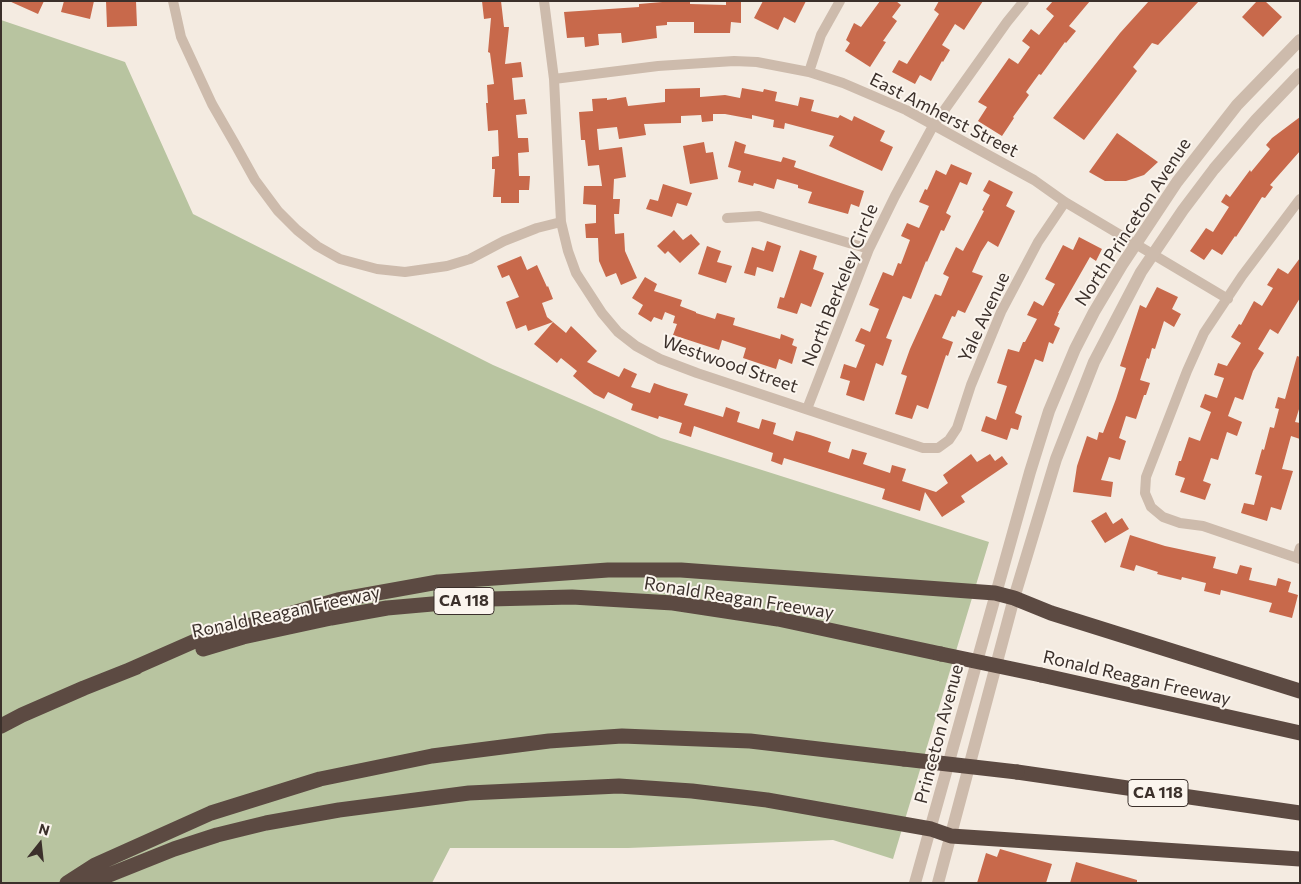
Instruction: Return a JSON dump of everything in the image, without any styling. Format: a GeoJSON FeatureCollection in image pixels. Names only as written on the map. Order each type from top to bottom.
{"type":"FeatureCollection","features":[{"type":"Feature","properties":{"kind":"highway"},"geometry":{"type":"LineString","coordinates":[[129,670],[195,641],[338,600],[438,582],[608,570],[681,570],[995,594],[1014,598],[1060,616],[1300,691]]}},
{"type":"Feature","properties":{"kind":"highway","name":"Ronald Reagan Freeway"},"geometry":{"type":"LineString","coordinates":[[1,726],[22,715],[129,670],[244,637],[378,610],[490,599],[563,597],[673,603],[778,620],[1041,675],[1300,733]]}},
{"type":"Feature","properties":{"kind":"highway","name":"CA 118"},"geometry":{"type":"LineString","coordinates":[[67,883],[95,865],[211,813],[320,779],[432,756],[549,741],[622,736],[750,741],[904,758],[1017,772],[1300,813]]}},
{"type":"Feature","properties":{"kind":"highway"},"geometry":{"type":"LineString","coordinates":[[89,883],[174,849],[266,822],[386,803],[478,793],[619,786],[683,790],[767,800],[931,829],[951,836],[1300,859]]}},
{"type":"Feature","properties":{"kind":"street"},"geometry":{"type":"LineString","coordinates":[[173,1],[180,37],[234,144],[266,195],[278,210],[316,246],[340,259],[377,269],[405,272],[447,266],[470,259],[504,241],[537,228],[561,222]]}},
{"type":"Feature","properties":{"kind":"street","name":"Westwood Street"},"geometry":{"type":"LineString","coordinates":[[544,1],[554,79],[561,222],[576,273],[602,313],[618,332],[636,346],[660,359],[697,373],[923,448],[938,448]]}},
{"type":"Feature","properties":{"kind":"street"},"geometry":{"type":"LineString","coordinates":[[809,72],[821,34],[840,1]]}},
{"type":"Feature","properties":{"kind":"street","name":"North Berkeley Circle"},"geometry":{"type":"LineString","coordinates":[[807,409],[869,249],[895,196],[933,126],[1024,1]]}},
{"type":"Feature","properties":{"kind":"street","name":"North Princeton Avenue"},"geometry":{"type":"LineString","coordinates":[[995,594],[1049,411],[1075,349],[1094,312],[1136,243],[1208,141],[1237,105],[1300,40]]}},
{"type":"Feature","properties":{"kind":"street","name":"East Amherst Street"},"geometry":{"type":"LineString","coordinates":[[554,79],[658,66],[734,61],[758,62],[809,72],[844,83],[906,110],[1034,180],[1065,202],[1228,299]]}},
{"type":"Feature","properties":{"kind":"street","name":"North Princeton Avenue"},"geometry":{"type":"LineString","coordinates":[[1014,598],[1056,459],[1094,362],[1124,304],[1152,254],[1214,169],[1256,120],[1300,74]]}},
{"type":"Feature","properties":{"kind":"street"},"geometry":{"type":"LineString","coordinates":[[1299,555],[1203,526],[1180,523],[1163,517],[1151,507],[1145,493],[1146,477],[1187,371],[1204,334],[1242,276],[1300,199]]}},
{"type":"Feature","properties":{"kind":"street","name":"Yale Avenue"},"geometry":{"type":"LineString","coordinates":[[938,448],[949,440],[957,428],[971,385],[1001,312],[1038,242],[1065,202]]}},
{"type":"Feature","properties":{"kind":"street"},"geometry":{"type":"LineString","coordinates":[[727,218],[759,216],[869,249]]}},
{"type":"Feature","properties":{"kind":"street","name":"Princeton Avenue"},"geometry":{"type":"LineString","coordinates":[[915,883],[995,594]]}},
{"type":"Feature","properties":{"kind":"street"},"geometry":{"type":"LineString","coordinates":[[938,883],[1014,598]]}},
{"type":"Feature","properties":{"kind":"green space"},"geometry":{"type":"Polygon","coordinates":[[[1,20],[125,62],[193,214],[493,365],[661,438],[989,542],[893,859],[833,840],[628,848],[450,848],[432,883],[1,883],[1,20]]]}},
{"type":"Feature","properties":{"kind":"building"},"geometry":{"type":"Polygon","coordinates":[[[9,1],[44,1],[38,14],[9,1]]]}},
{"type":"Feature","properties":{"kind":"building"},"geometry":{"type":"Polygon","coordinates":[[[64,1],[94,1],[90,19],[61,12],[64,1]]]}},
{"type":"Feature","properties":{"kind":"building"},"geometry":{"type":"Polygon","coordinates":[[[106,1],[136,1],[137,26],[107,27],[106,1]]]}},
{"type":"Feature","properties":{"kind":"building"},"geometry":{"type":"Polygon","coordinates":[[[482,1],[501,1],[504,27],[509,27],[505,64],[521,62],[523,77],[512,78],[514,100],[525,99],[527,114],[516,115],[518,138],[528,138],[529,152],[518,153],[519,176],[530,176],[529,190],[519,190],[519,203],[501,203],[501,197],[493,197],[495,169],[492,169],[492,157],[499,156],[498,130],[488,131],[487,85],[494,84],[490,53],[488,52],[491,18],[484,19],[482,1]]]}},
{"type":"Feature","properties":{"kind":"building"},"geometry":{"type":"Polygon","coordinates":[[[690,1],[690,4],[726,5],[726,1],[741,1],[741,23],[731,22],[730,33],[694,33],[694,22],[667,22],[667,25],[656,26],[657,38],[622,43],[621,33],[598,34],[599,45],[585,47],[584,37],[567,38],[564,12],[639,7],[639,4],[690,1]]]}},
{"type":"Feature","properties":{"kind":"building"},"geometry":{"type":"Polygon","coordinates":[[[763,1],[806,1],[795,23],[784,17],[778,30],[754,18],[763,1]]]}},
{"type":"Feature","properties":{"kind":"building"},"geometry":{"type":"Polygon","coordinates":[[[880,1],[896,1],[901,5],[892,17],[897,21],[883,41],[886,42],[870,67],[845,51],[850,43],[846,40],[854,23],[861,27],[880,1]]]}},
{"type":"Feature","properties":{"kind":"building"},"geometry":{"type":"Polygon","coordinates":[[[939,1],[983,1],[964,30],[955,24],[942,45],[950,50],[931,81],[920,75],[915,84],[892,72],[899,60],[907,64],[939,14],[934,10],[939,1]]]}},
{"type":"Feature","properties":{"kind":"building"},"geometry":{"type":"Polygon","coordinates":[[[1053,1],[1090,1],[1069,26],[1076,31],[1065,42],[1026,92],[1029,95],[1002,136],[978,121],[987,107],[978,102],[1009,58],[1018,64],[1030,47],[1022,41],[1031,29],[1039,35],[1054,16],[1046,9],[1053,1]]]}},
{"type":"Feature","properties":{"kind":"building"},"geometry":{"type":"Polygon","coordinates":[[[1149,1],[1199,1],[1158,45],[1152,43],[1133,67],[1137,71],[1084,140],[1053,118],[1120,33],[1149,1]]]}},
{"type":"Feature","properties":{"kind":"building"},"geometry":{"type":"Polygon","coordinates":[[[1257,1],[1265,1],[1282,17],[1263,37],[1242,17],[1257,1]]]}},
{"type":"Feature","properties":{"kind":"building"},"geometry":{"type":"Polygon","coordinates":[[[700,88],[700,97],[725,95],[740,98],[742,88],[763,92],[764,89],[777,92],[775,101],[798,106],[800,97],[814,100],[811,111],[838,118],[840,115],[852,121],[854,116],[885,131],[880,141],[893,147],[882,171],[829,146],[834,136],[785,123],[784,129],[773,127],[774,120],[752,115],[752,119],[725,114],[713,114],[713,121],[702,122],[701,115],[681,116],[681,123],[644,124],[646,135],[619,139],[617,127],[597,129],[599,150],[622,147],[626,177],[614,179],[613,199],[620,199],[619,214],[614,214],[615,234],[624,233],[625,251],[637,278],[621,285],[616,273],[606,277],[599,261],[598,238],[586,238],[585,224],[596,223],[596,205],[583,204],[584,186],[602,186],[599,165],[588,166],[585,140],[581,140],[579,112],[593,111],[592,99],[607,98],[607,100],[626,97],[628,106],[665,102],[665,89],[700,88]]]}},
{"type":"Feature","properties":{"kind":"building"},"geometry":{"type":"Polygon","coordinates":[[[1300,117],[1300,151],[1270,185],[1273,187],[1265,198],[1262,197],[1222,255],[1212,249],[1204,260],[1190,251],[1206,228],[1213,232],[1229,207],[1221,202],[1226,194],[1230,197],[1250,170],[1251,172],[1270,149],[1266,145],[1272,138],[1300,117]]]}},
{"type":"Feature","properties":{"kind":"building"},"geometry":{"type":"Polygon","coordinates":[[[1117,133],[1158,162],[1144,175],[1126,181],[1105,181],[1089,172],[1117,133]]]}},
{"type":"Feature","properties":{"kind":"building"},"geometry":{"type":"Polygon","coordinates":[[[735,141],[746,145],[744,153],[781,162],[783,157],[796,161],[794,167],[864,191],[859,207],[851,204],[848,214],[808,203],[812,192],[798,188],[798,185],[777,179],[774,189],[754,183],[753,186],[738,182],[741,171],[728,167],[735,141]]]}},
{"type":"Feature","properties":{"kind":"building"},"geometry":{"type":"Polygon","coordinates":[[[704,142],[706,153],[713,152],[718,179],[690,184],[683,146],[704,142]]]}},
{"type":"Feature","properties":{"kind":"building"},"geometry":{"type":"Polygon","coordinates":[[[951,164],[972,173],[967,185],[960,182],[946,213],[951,216],[944,231],[941,230],[926,261],[911,299],[903,296],[886,338],[892,340],[883,366],[876,363],[864,401],[846,395],[850,381],[840,378],[844,364],[856,368],[865,345],[855,341],[861,328],[870,332],[879,309],[869,305],[883,272],[893,276],[898,263],[901,264],[910,240],[901,236],[907,223],[919,228],[929,206],[919,202],[925,189],[927,190],[936,170],[946,175],[951,164]]]}},
{"type":"Feature","properties":{"kind":"building"},"geometry":{"type":"Polygon","coordinates":[[[989,180],[1013,192],[1006,206],[1015,211],[998,247],[988,241],[981,252],[972,272],[983,276],[965,313],[958,310],[955,317],[952,316],[942,338],[953,342],[948,356],[946,355],[928,409],[917,405],[912,419],[895,414],[907,376],[901,374],[910,349],[935,294],[941,296],[949,277],[943,274],[956,247],[963,251],[984,211],[982,210],[990,195],[983,191],[989,180]]]}},
{"type":"Feature","properties":{"kind":"building"},"geometry":{"type":"Polygon","coordinates":[[[663,184],[692,193],[687,206],[677,203],[672,217],[646,209],[650,199],[658,201],[663,184]]]}},
{"type":"Feature","properties":{"kind":"building"},"geometry":{"type":"Polygon","coordinates":[[[674,230],[683,240],[691,234],[700,244],[680,263],[668,251],[665,254],[657,246],[674,230]]]}},
{"type":"Feature","properties":{"kind":"building"},"geometry":{"type":"Polygon","coordinates":[[[1079,237],[1102,249],[1096,261],[1090,257],[1058,313],[1054,325],[1060,328],[1053,344],[1049,342],[1043,362],[1035,359],[1015,413],[1022,416],[1018,430],[1011,428],[1007,440],[981,431],[986,416],[996,420],[1007,386],[997,383],[1008,349],[1019,352],[1037,319],[1027,315],[1034,301],[1043,306],[1055,284],[1045,279],[1063,245],[1073,250],[1079,237]]]}},
{"type":"Feature","properties":{"kind":"building"},"geometry":{"type":"Polygon","coordinates":[[[767,241],[781,246],[773,272],[757,267],[755,276],[744,273],[752,247],[764,251],[767,241]]]}},
{"type":"Feature","properties":{"kind":"building"},"geometry":{"type":"Polygon","coordinates":[[[707,246],[721,251],[717,262],[732,266],[726,283],[698,274],[707,246]]]}},
{"type":"Feature","properties":{"kind":"building"},"geometry":{"type":"Polygon","coordinates":[[[800,250],[817,256],[813,269],[824,273],[811,307],[801,303],[797,314],[777,308],[780,297],[784,298],[800,250]]]}},
{"type":"Feature","properties":{"kind":"building"},"geometry":{"type":"Polygon","coordinates":[[[521,256],[527,270],[537,265],[553,299],[542,303],[547,317],[553,322],[528,331],[526,325],[516,329],[506,302],[519,297],[509,275],[502,278],[497,266],[521,256]]]}},
{"type":"Feature","properties":{"kind":"building"},"geometry":{"type":"Polygon","coordinates":[[[1300,258],[1300,298],[1278,334],[1270,329],[1258,349],[1264,353],[1253,371],[1243,400],[1235,397],[1228,416],[1242,422],[1237,436],[1227,432],[1218,460],[1211,458],[1203,481],[1211,484],[1205,500],[1180,492],[1185,478],[1175,475],[1179,461],[1181,461],[1189,437],[1200,441],[1211,412],[1200,407],[1205,394],[1217,398],[1224,378],[1214,375],[1218,363],[1227,366],[1241,343],[1231,337],[1239,324],[1241,325],[1254,301],[1262,306],[1273,288],[1267,285],[1278,268],[1288,274],[1300,258]]]}},
{"type":"Feature","properties":{"kind":"building"},"geometry":{"type":"Polygon","coordinates":[[[645,277],[657,284],[654,291],[682,300],[680,306],[696,313],[715,319],[717,313],[735,318],[733,325],[780,339],[781,334],[794,339],[792,345],[797,347],[792,364],[779,359],[776,369],[743,358],[746,348],[722,340],[719,350],[673,335],[677,324],[673,323],[675,316],[665,312],[662,320],[654,317],[651,322],[638,314],[643,305],[632,298],[645,277]]]}},
{"type":"Feature","properties":{"kind":"building"},"geometry":{"type":"Polygon","coordinates":[[[1157,287],[1178,297],[1172,309],[1181,314],[1174,327],[1164,321],[1155,349],[1152,348],[1149,359],[1147,358],[1140,380],[1150,383],[1146,395],[1144,395],[1136,419],[1126,416],[1119,438],[1126,441],[1120,460],[1109,457],[1101,480],[1113,482],[1111,497],[1073,492],[1077,466],[1087,436],[1097,440],[1099,432],[1103,433],[1116,399],[1126,368],[1120,366],[1140,305],[1146,308],[1157,287]]]}},
{"type":"Feature","properties":{"kind":"building"},"geometry":{"type":"Polygon","coordinates":[[[553,322],[566,333],[571,326],[597,351],[587,362],[619,377],[624,368],[637,374],[631,387],[650,393],[654,383],[688,394],[684,405],[723,417],[726,407],[740,412],[737,422],[759,429],[762,419],[776,423],[773,434],[793,441],[796,431],[810,435],[831,442],[828,452],[849,459],[852,449],[867,453],[863,464],[890,473],[892,465],[906,469],[902,481],[936,492],[948,483],[943,475],[971,454],[977,462],[990,454],[995,461],[1002,456],[1008,464],[961,496],[965,502],[942,517],[925,492],[920,511],[882,499],[885,489],[784,458],[782,465],[771,461],[773,453],[694,426],[691,437],[679,433],[682,423],[659,416],[658,419],[631,410],[633,404],[608,392],[604,399],[594,394],[573,376],[577,371],[561,358],[557,363],[534,344],[553,322]]]}},
{"type":"Feature","properties":{"kind":"building"},"geometry":{"type":"Polygon","coordinates":[[[1297,356],[1300,357],[1300,406],[1295,422],[1300,423],[1300,439],[1291,436],[1282,469],[1293,471],[1281,510],[1271,507],[1267,521],[1241,513],[1244,503],[1254,505],[1262,476],[1255,474],[1262,449],[1264,450],[1270,427],[1274,428],[1279,409],[1275,408],[1278,397],[1285,399],[1297,356]]]}},
{"type":"Feature","properties":{"kind":"building"},"geometry":{"type":"Polygon","coordinates":[[[1106,512],[1113,524],[1122,518],[1129,529],[1105,543],[1091,521],[1106,512]]]}},
{"type":"Feature","properties":{"kind":"building"},"geometry":{"type":"Polygon","coordinates":[[[1130,535],[1165,546],[1216,557],[1213,568],[1237,574],[1240,565],[1252,568],[1249,580],[1276,586],[1278,578],[1291,582],[1288,592],[1298,595],[1292,618],[1269,612],[1272,603],[1221,590],[1220,595],[1204,591],[1206,583],[1182,577],[1181,580],[1157,574],[1158,572],[1136,565],[1134,571],[1120,567],[1130,535]]]}},
{"type":"Feature","properties":{"kind":"building"},"geometry":{"type":"Polygon","coordinates":[[[1000,849],[1052,864],[1046,883],[977,883],[986,853],[997,857],[1000,849]]]}},
{"type":"Feature","properties":{"kind":"building"},"geometry":{"type":"Polygon","coordinates":[[[1076,862],[1137,880],[1137,883],[1070,883],[1076,862]]]}}]}
